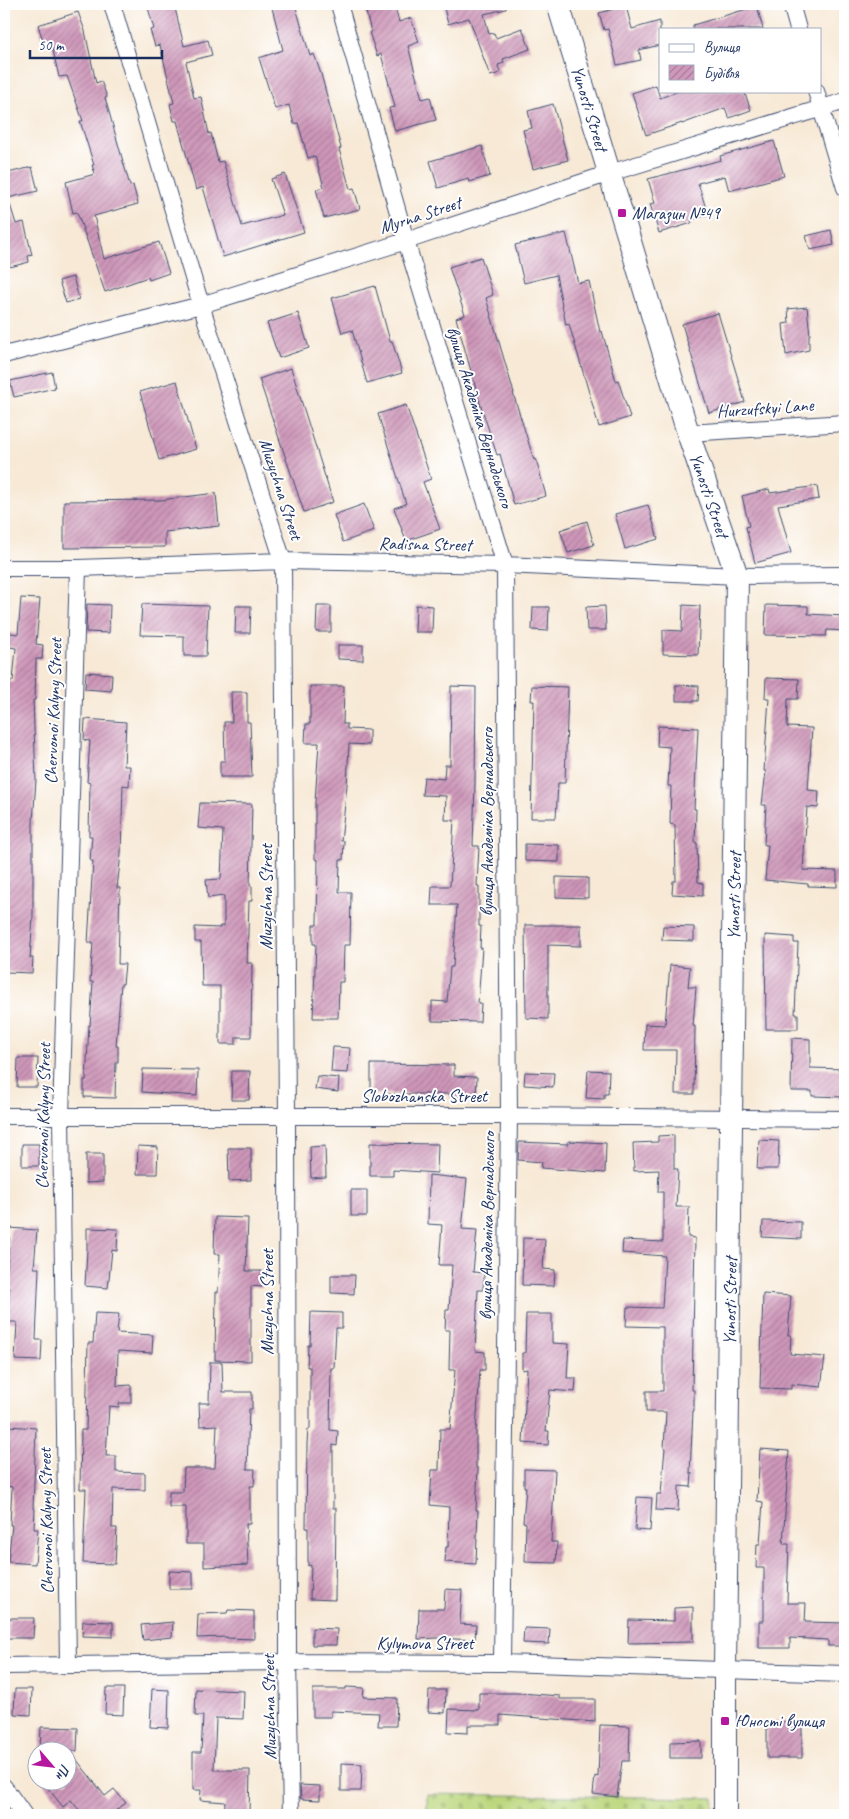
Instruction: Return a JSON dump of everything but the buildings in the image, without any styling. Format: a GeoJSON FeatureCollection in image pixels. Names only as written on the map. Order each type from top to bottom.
{"type":"FeatureCollection","features":[{"type":"Feature","properties":{"kind":"street","name":"Muzychna Street"},"geometry":{"type":"LineString","coordinates":[[112,4],[201,305],[283,561],[288,1662],[291,1815]]}},
{"type":"Feature","properties":{"kind":"street","name":"вулиця Академіка Вернадського"},"geometry":{"type":"LineString","coordinates":[[339,4],[406,241],[505,565],[509,1116],[502,1663]]}},
{"type":"Feature","properties":{"kind":"street","name":"Yunosti Street"},"geometry":{"type":"LineString","coordinates":[[558,4],[688,433],[737,576],[725,1815]]}},
{"type":"Feature","properties":{"kind":"street"},"geometry":{"type":"LineString","coordinates":[[791,4],[798,28]]}},
{"type":"Feature","properties":{"kind":"street"},"geometry":{"type":"LineString","coordinates":[[816,92],[845,188]]}},
{"type":"Feature","properties":{"kind":"street","name":"Myrna Street"},"geometry":{"type":"LineString","coordinates":[[4,355],[201,305],[406,241],[610,173],[845,101]]}},
{"type":"Feature","properties":{"kind":"street","name":"Hurzufskyi Lane"},"geometry":{"type":"LineString","coordinates":[[688,433],[845,423]]}},
{"type":"Feature","properties":{"kind":"street","name":"Radisna Street"},"geometry":{"type":"LineString","coordinates":[[4,568],[78,568],[283,561],[505,565],[737,576],[845,575]]}},
{"type":"Feature","properties":{"kind":"street","name":"Chervonoi Kalyny Street"},"geometry":{"type":"LineString","coordinates":[[68,1665],[61,1116],[78,568]]}},
{"type":"Feature","properties":{"kind":"street","name":"Slobozhanska Street"},"geometry":{"type":"LineString","coordinates":[[4,1116],[509,1116],[845,1119]]}},
{"type":"Feature","properties":{"kind":"street","name":"Kylymova Street"},"geometry":{"type":"LineString","coordinates":[[4,1666],[288,1662],[502,1663],[845,1674]]}},
{"type":"Feature","properties":{"kind":"street"},"geometry":{"type":"LineString","coordinates":[[4,1787],[24,1815]]}},
{"type":"Feature","properties":{"kind":"green space"},"geometry":{"type":"Polygon","coordinates":[[[427,1794],[714,1798],[713,1815],[427,1815],[427,1794]]]}},
{"type":"Feature","properties":{"kind":"place","name":"Магазин №49"},"geometry":{"type":"Point","coordinates":[622,213]}},
{"type":"Feature","properties":{"kind":"place","name":"Юності вулиця"},"geometry":{"type":"Point","coordinates":[725,1721]}}]}
